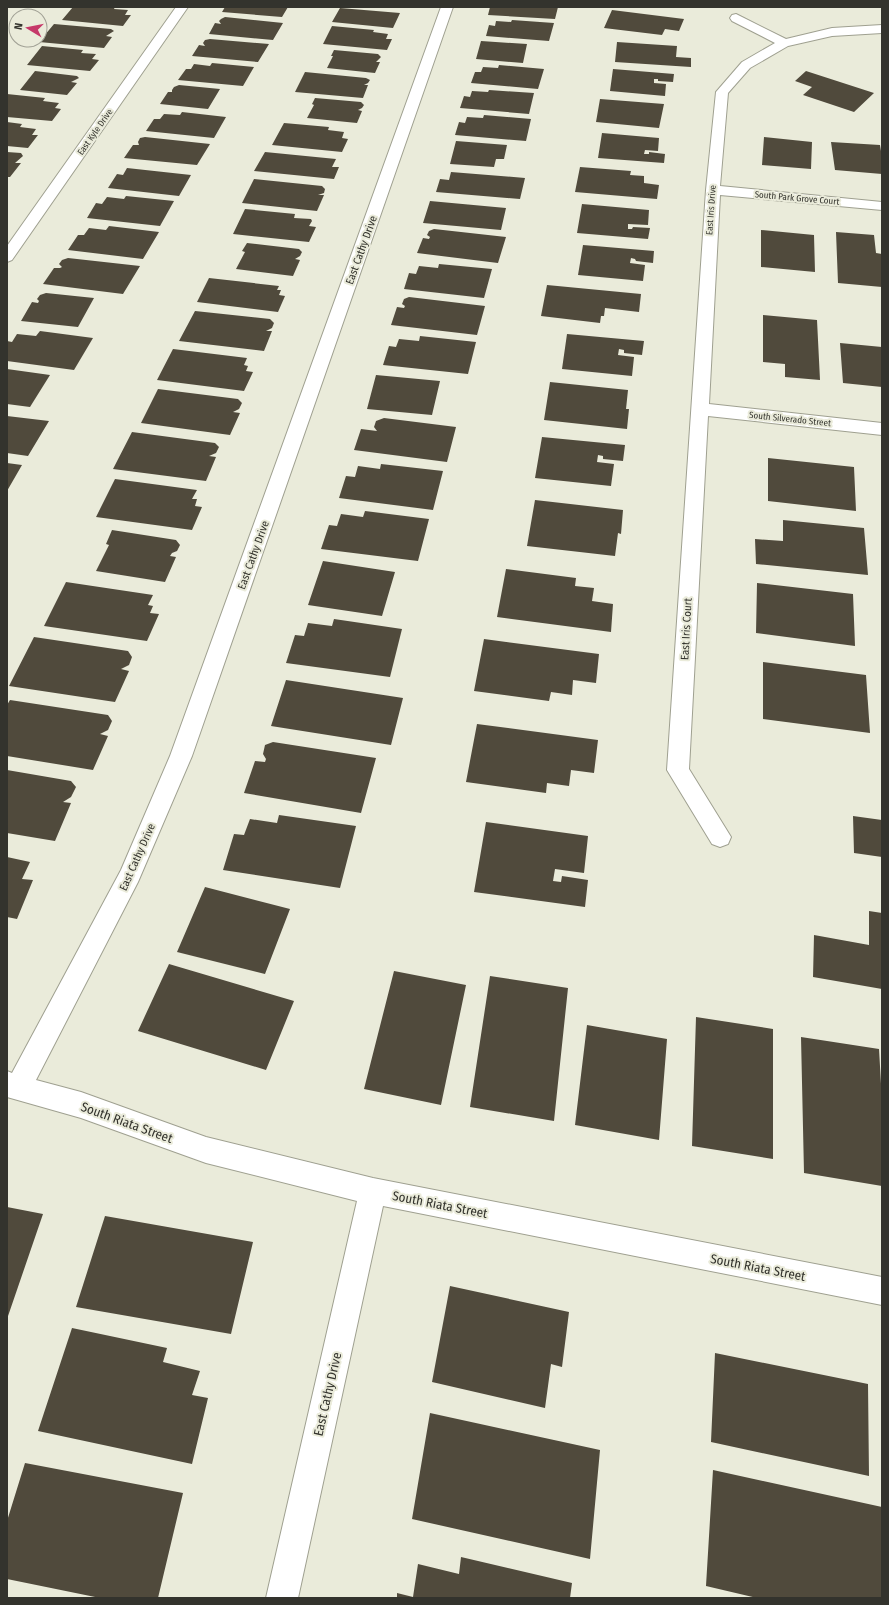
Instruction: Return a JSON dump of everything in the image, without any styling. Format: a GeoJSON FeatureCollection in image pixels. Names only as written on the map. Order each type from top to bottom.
{"type":"FeatureCollection","features":[{"type":"Feature","properties":{"kind":"street","name":"East Kyle Drive"},"geometry":{"type":"LineString","coordinates":[[7,257],[182,7]]}},
{"type":"Feature","properties":{"kind":"street","name":"East Cathy Drive"},"geometry":{"type":"LineString","coordinates":[[13,1085],[130,875],[181,756],[447,7]]}},
{"type":"Feature","properties":{"kind":"street"},"geometry":{"type":"LineString","coordinates":[[736,18],[784,43]]}},
{"type":"Feature","properties":{"kind":"street","name":"East Iris Drive"},"geometry":{"type":"LineString","coordinates":[[699,409],[712,190],[722,92],[746,65],[784,43],[832,32],[882,28]]}},
{"type":"Feature","properties":{"kind":"street","name":"South Park Grove Court"},"geometry":{"type":"LineString","coordinates":[[712,190],[882,206]]}},
{"type":"Feature","properties":{"kind":"street","name":"South Silverado Street"},"geometry":{"type":"LineString","coordinates":[[699,409],[882,429]]}},
{"type":"Feature","properties":{"kind":"street","name":"East Iris Court"},"geometry":{"type":"LineString","coordinates":[[699,409],[678,770],[720,837]]}},
{"type":"Feature","properties":{"kind":"street","name":"South Riata Street"},"geometry":{"type":"LineString","coordinates":[[13,1085],[81,1105],[206,1150],[373,1191],[882,1291]]}},
{"type":"Feature","properties":{"kind":"street","name":"East Cathy Drive"},"geometry":{"type":"LineString","coordinates":[[282,1598],[373,1191]]}},
{"type":"Feature","properties":{"kind":"building"},"geometry":{"type":"Polygon","coordinates":[[[73,7],[115,7],[114,9],[128,10],[125,15],[131,15],[123,26],[62,20],[73,7]]]}},
{"type":"Feature","properties":{"kind":"building"},"geometry":{"type":"Polygon","coordinates":[[[225,7],[288,7],[282,17],[222,12],[225,7]]]}},
{"type":"Feature","properties":{"kind":"building"},"geometry":{"type":"Polygon","coordinates":[[[490,7],[558,7],[555,19],[488,15],[490,7]]]}},
{"type":"Feature","properties":{"kind":"building"},"geometry":{"type":"Polygon","coordinates":[[[340,8],[400,13],[393,28],[332,22],[340,8]]]}},
{"type":"Feature","properties":{"kind":"building"},"geometry":{"type":"Polygon","coordinates":[[[612,10],[684,19],[679,31],[665,29],[662,35],[604,28],[612,10]]]}},
{"type":"Feature","properties":{"kind":"building"},"geometry":{"type":"Polygon","coordinates":[[[225,17],[283,23],[273,40],[209,34],[215,23],[221,24],[219,21],[225,17]]]}},
{"type":"Feature","properties":{"kind":"building"},"geometry":{"type":"Polygon","coordinates":[[[512,20],[554,23],[549,41],[486,36],[489,25],[495,26],[496,21],[511,22],[512,20]]]}},
{"type":"Feature","properties":{"kind":"building"},"geometry":{"type":"Polygon","coordinates":[[[54,24],[111,29],[114,31],[106,36],[112,37],[104,48],[48,43],[48,31],[54,24]]]}},
{"type":"Feature","properties":{"kind":"building"},"geometry":{"type":"Polygon","coordinates":[[[332,26],[374,30],[373,32],[388,34],[386,39],[392,39],[387,50],[323,44],[332,26]]]}},
{"type":"Feature","properties":{"kind":"building"},"geometry":{"type":"Polygon","coordinates":[[[210,39],[269,44],[258,62],[192,56],[199,45],[205,46],[203,43],[205,40],[210,39]]]}},
{"type":"Feature","properties":{"kind":"building"},"geometry":{"type":"Polygon","coordinates":[[[481,41],[527,44],[523,63],[476,59],[481,41]]]}},
{"type":"Feature","properties":{"kind":"building"},"geometry":{"type":"Polygon","coordinates":[[[617,42],[677,46],[676,57],[691,58],[691,67],[615,62],[617,42]]]}},
{"type":"Feature","properties":{"kind":"building"},"geometry":{"type":"Polygon","coordinates":[[[48,47],[83,50],[81,53],[96,54],[92,59],[99,60],[90,71],[27,65],[40,48],[48,48],[48,47]]]}},
{"type":"Feature","properties":{"kind":"building"},"geometry":{"type":"Polygon","coordinates":[[[334,50],[378,54],[381,57],[376,62],[380,62],[375,73],[327,68],[333,56],[331,56],[334,50]]]}},
{"type":"Feature","properties":{"kind":"building"},"geometry":{"type":"Polygon","coordinates":[[[212,63],[254,67],[243,86],[178,80],[186,69],[191,69],[194,64],[210,66],[212,63]]]}},
{"type":"Feature","properties":{"kind":"building"},"geometry":{"type":"Polygon","coordinates":[[[499,65],[544,69],[538,89],[471,83],[475,72],[481,72],[483,67],[498,68],[499,65]]]}},
{"type":"Feature","properties":{"kind":"building"},"geometry":{"type":"Polygon","coordinates":[[[613,69],[674,74],[673,82],[658,81],[658,79],[654,79],[654,83],[666,84],[665,96],[610,91],[613,69]]]}},
{"type":"Feature","properties":{"kind":"building"},"geometry":{"type":"Polygon","coordinates":[[[35,71],[77,76],[79,78],[71,82],[77,83],[67,95],[20,90],[35,71]]]}},
{"type":"Feature","properties":{"kind":"building"},"geometry":{"type":"Polygon","coordinates":[[[806,71],[874,93],[854,112],[803,95],[812,87],[795,81],[806,71]]]}},
{"type":"Feature","properties":{"kind":"building"},"geometry":{"type":"Polygon","coordinates":[[[305,72],[366,78],[370,80],[364,85],[368,85],[363,98],[295,92],[305,72]]]}},
{"type":"Feature","properties":{"kind":"building"},"geometry":{"type":"Polygon","coordinates":[[[179,85],[220,89],[208,109],[160,104],[168,92],[172,92],[174,87],[179,85]]]}},
{"type":"Feature","properties":{"kind":"building"},"geometry":{"type":"Polygon","coordinates":[[[489,90],[534,93],[529,114],[460,108],[464,96],[470,97],[472,91],[488,92],[489,90]]]}},
{"type":"Feature","properties":{"kind":"building"},"geometry":{"type":"Polygon","coordinates":[[[7,94],[45,98],[43,101],[59,103],[55,108],[61,109],[52,121],[7,117],[7,94]]]}},
{"type":"Feature","properties":{"kind":"building"},"geometry":{"type":"Polygon","coordinates":[[[315,98],[361,102],[364,105],[358,110],[362,111],[357,123],[307,118],[314,105],[312,104],[315,98]]]}},
{"type":"Feature","properties":{"kind":"building"},"geometry":{"type":"Polygon","coordinates":[[[600,99],[664,104],[659,128],[596,122],[600,99]]]}},
{"type":"Feature","properties":{"kind":"building"},"geometry":{"type":"Polygon","coordinates":[[[182,112],[226,117],[214,138],[146,131],[154,119],[160,119],[164,114],[180,115],[182,112]]]}},
{"type":"Feature","properties":{"kind":"building"},"geometry":{"type":"Polygon","coordinates":[[[484,115],[531,119],[526,141],[455,135],[459,122],[465,123],[467,117],[483,118],[484,115]]]}},
{"type":"Feature","properties":{"kind":"building"},"geometry":{"type":"Polygon","coordinates":[[[7,122],[22,124],[20,127],[36,129],[32,135],[38,135],[28,148],[7,146],[7,122]]]}},
{"type":"Feature","properties":{"kind":"building"},"geometry":{"type":"Polygon","coordinates":[[[284,123],[329,127],[328,130],[344,132],[342,138],[348,139],[342,152],[272,145],[284,123]]]}},
{"type":"Feature","properties":{"kind":"building"},"geometry":{"type":"Polygon","coordinates":[[[602,133],[659,138],[658,151],[645,150],[644,154],[649,154],[649,152],[665,154],[664,163],[598,158],[602,133]]]}},
{"type":"Feature","properties":{"kind":"building"},"geometry":{"type":"Polygon","coordinates":[[[145,137],[210,144],[197,165],[124,158],[133,145],[139,145],[138,142],[140,138],[145,137]]]}},
{"type":"Feature","properties":{"kind":"building"},"geometry":{"type":"Polygon","coordinates":[[[764,137],[812,142],[811,169],[762,165],[764,137]]]}},
{"type":"Feature","properties":{"kind":"building"},"geometry":{"type":"Polygon","coordinates":[[[456,141],[507,145],[504,159],[496,159],[494,167],[450,164],[456,141]]]}},
{"type":"Feature","properties":{"kind":"building"},"geometry":{"type":"Polygon","coordinates":[[[831,142],[880,145],[882,174],[835,170],[831,142]]]}},
{"type":"Feature","properties":{"kind":"building"},"geometry":{"type":"Polygon","coordinates":[[[7,152],[21,153],[23,156],[15,163],[21,163],[10,177],[7,177],[7,152]]]}},
{"type":"Feature","properties":{"kind":"building"},"geometry":{"type":"Polygon","coordinates":[[[265,152],[336,159],[332,167],[339,167],[334,179],[254,171],[265,152]]]}},
{"type":"Feature","properties":{"kind":"building"},"geometry":{"type":"Polygon","coordinates":[[[580,167],[631,171],[630,175],[644,176],[644,183],[659,185],[657,199],[575,192],[580,167]]]}},
{"type":"Feature","properties":{"kind":"building"},"geometry":{"type":"Polygon","coordinates":[[[127,168],[191,175],[179,196],[108,188],[117,174],[123,175],[127,168]]]}},
{"type":"Feature","properties":{"kind":"building"},"geometry":{"type":"Polygon","coordinates":[[[451,172],[525,178],[520,199],[436,192],[440,179],[449,180],[451,172]]]}},
{"type":"Feature","properties":{"kind":"building"},"geometry":{"type":"Polygon","coordinates":[[[254,179],[322,186],[325,189],[324,193],[318,195],[324,195],[317,211],[242,203],[254,179]]]}},
{"type":"Feature","properties":{"kind":"building"},"geometry":{"type":"Polygon","coordinates":[[[126,196],[174,201],[160,226],[87,218],[96,203],[102,204],[107,197],[124,199],[126,196]]]}},
{"type":"Feature","properties":{"kind":"building"},"geometry":{"type":"Polygon","coordinates":[[[430,201],[506,208],[501,230],[423,223],[430,201]]]}},
{"type":"Feature","properties":{"kind":"building"},"geometry":{"type":"Polygon","coordinates":[[[582,204],[649,210],[648,225],[628,224],[628,229],[632,229],[633,227],[650,228],[648,239],[577,233],[582,204]]]}},
{"type":"Feature","properties":{"kind":"building"},"geometry":{"type":"Polygon","coordinates":[[[245,209],[295,214],[294,218],[311,219],[312,221],[309,226],[316,227],[309,242],[233,234],[245,209]]]}},
{"type":"Feature","properties":{"kind":"building"},"geometry":{"type":"Polygon","coordinates":[[[109,226],[159,232],[143,259],[68,250],[78,235],[84,235],[89,228],[106,230],[109,226]]]}},
{"type":"Feature","properties":{"kind":"building"},"geometry":{"type":"Polygon","coordinates":[[[434,229],[506,237],[498,263],[417,253],[423,238],[429,239],[430,237],[427,235],[429,231],[434,229]]]}},
{"type":"Feature","properties":{"kind":"building"},"geometry":{"type":"Polygon","coordinates":[[[761,230],[814,235],[815,272],[761,267],[761,230]]]}},
{"type":"Feature","properties":{"kind":"building"},"geometry":{"type":"Polygon","coordinates":[[[836,232],[874,235],[876,253],[882,254],[882,287],[838,283],[836,232]]]}},
{"type":"Feature","properties":{"kind":"building"},"geometry":{"type":"Polygon","coordinates":[[[247,243],[299,249],[302,252],[300,256],[295,259],[300,260],[293,276],[236,269],[245,252],[242,251],[247,243]]]}},
{"type":"Feature","properties":{"kind":"building"},"geometry":{"type":"Polygon","coordinates":[[[583,245],[654,251],[653,263],[636,261],[635,259],[631,258],[630,263],[645,265],[643,281],[578,275],[583,245]]]}},
{"type":"Feature","properties":{"kind":"building"},"geometry":{"type":"Polygon","coordinates":[[[68,258],[140,266],[123,294],[43,284],[54,268],[62,267],[59,264],[62,260],[68,258]]]}},
{"type":"Feature","properties":{"kind":"building"},"geometry":{"type":"Polygon","coordinates":[[[439,264],[492,269],[484,298],[404,289],[409,273],[416,274],[419,266],[438,268],[439,264]]]}},
{"type":"Feature","properties":{"kind":"building"},"geometry":{"type":"Polygon","coordinates":[[[209,278],[279,286],[277,290],[281,290],[279,295],[285,296],[278,312],[197,302],[209,278]]]}},
{"type":"Feature","properties":{"kind":"building"},"geometry":{"type":"Polygon","coordinates":[[[547,285],[641,294],[639,312],[605,308],[604,316],[601,316],[600,323],[541,316],[547,285]]]}},
{"type":"Feature","properties":{"kind":"building"},"geometry":{"type":"Polygon","coordinates":[[[46,293],[94,298],[78,327],[21,321],[32,302],[38,303],[39,301],[37,299],[40,295],[46,293]]]}},
{"type":"Feature","properties":{"kind":"building"},"geometry":{"type":"Polygon","coordinates":[[[409,297],[485,306],[477,335],[391,325],[397,307],[404,308],[405,306],[402,304],[404,299],[409,297]]]}},
{"type":"Feature","properties":{"kind":"building"},"geometry":{"type":"Polygon","coordinates":[[[195,311],[270,319],[274,323],[272,328],[266,331],[272,331],[264,351],[179,341],[195,311]]]}},
{"type":"Feature","properties":{"kind":"building"},"geometry":{"type":"Polygon","coordinates":[[[763,315],[817,320],[820,380],[785,377],[785,364],[763,362],[763,315]]]}},
{"type":"Feature","properties":{"kind":"building"},"geometry":{"type":"Polygon","coordinates":[[[40,331],[93,338],[74,370],[7,361],[7,341],[12,342],[17,334],[36,336],[40,331]]]}},
{"type":"Feature","properties":{"kind":"building"},"geometry":{"type":"Polygon","coordinates":[[[567,334],[644,341],[642,355],[624,353],[624,350],[619,349],[618,355],[634,357],[632,376],[562,369],[567,334]]]}},
{"type":"Feature","properties":{"kind":"building"},"geometry":{"type":"Polygon","coordinates":[[[420,336],[476,342],[468,374],[383,365],[389,346],[396,347],[399,339],[419,341],[420,336]]]}},
{"type":"Feature","properties":{"kind":"building"},"geometry":{"type":"Polygon","coordinates":[[[840,343],[882,347],[882,387],[843,383],[840,343]]]}},
{"type":"Feature","properties":{"kind":"building"},"geometry":{"type":"Polygon","coordinates":[[[173,349],[247,358],[244,365],[248,366],[246,371],[253,372],[244,391],[157,380],[173,349]]]}},
{"type":"Feature","properties":{"kind":"building"},"geometry":{"type":"Polygon","coordinates":[[[7,369],[50,375],[30,407],[7,404],[7,369]]]}},
{"type":"Feature","properties":{"kind":"building"},"geometry":{"type":"Polygon","coordinates":[[[376,375],[440,381],[432,415],[367,409],[376,375]]]}},
{"type":"Feature","properties":{"kind":"building"},"geometry":{"type":"Polygon","coordinates":[[[550,382],[628,390],[626,409],[629,409],[627,429],[544,420],[550,382]]]}},
{"type":"Feature","properties":{"kind":"building"},"geometry":{"type":"Polygon","coordinates":[[[158,389],[238,399],[242,403],[239,409],[233,412],[240,413],[230,435],[141,423],[158,389]]]}},
{"type":"Feature","properties":{"kind":"building"},"geometry":{"type":"Polygon","coordinates":[[[7,416],[49,421],[28,456],[7,453],[7,416]]]}},
{"type":"Feature","properties":{"kind":"building"},"geometry":{"type":"Polygon","coordinates":[[[384,418],[456,427],[447,462],[354,450],[361,429],[377,431],[374,427],[376,421],[384,418]]]}},
{"type":"Feature","properties":{"kind":"building"},"geometry":{"type":"Polygon","coordinates":[[[132,432],[215,443],[219,447],[216,453],[209,456],[216,457],[206,481],[113,469],[132,432]]]}},
{"type":"Feature","properties":{"kind":"building"},"geometry":{"type":"Polygon","coordinates":[[[542,437],[625,445],[623,461],[603,459],[603,456],[598,455],[597,462],[614,464],[611,486],[535,478],[542,437]]]}},
{"type":"Feature","properties":{"kind":"building"},"geometry":{"type":"Polygon","coordinates":[[[768,458],[854,467],[856,511],[768,501],[768,458]]]}},
{"type":"Feature","properties":{"kind":"building"},"geometry":{"type":"Polygon","coordinates":[[[7,463],[22,465],[7,491],[7,463]]]}},
{"type":"Feature","properties":{"kind":"building"},"geometry":{"type":"Polygon","coordinates":[[[381,464],[443,471],[433,510],[339,498],[346,476],[355,477],[358,466],[380,469],[381,464]]]}},
{"type":"Feature","properties":{"kind":"building"},"geometry":{"type":"Polygon","coordinates":[[[115,479],[197,490],[192,499],[197,499],[195,506],[202,507],[192,530],[96,517],[115,479]]]}},
{"type":"Feature","properties":{"kind":"building"},"geometry":{"type":"Polygon","coordinates":[[[535,500],[623,510],[621,534],[618,533],[615,556],[527,546],[535,500]]]}},
{"type":"Feature","properties":{"kind":"building"},"geometry":{"type":"Polygon","coordinates":[[[365,511],[429,519],[418,561],[321,549],[329,525],[337,526],[341,514],[363,517],[365,511]]]}},
{"type":"Feature","properties":{"kind":"building"},"geometry":{"type":"Polygon","coordinates":[[[783,520],[864,528],[868,575],[756,564],[755,539],[783,541],[783,520]]]}},
{"type":"Feature","properties":{"kind":"building"},"geometry":{"type":"Polygon","coordinates":[[[112,530],[176,540],[180,545],[177,551],[172,553],[170,556],[176,557],[165,582],[96,571],[109,545],[106,544],[112,530]]]}},
{"type":"Feature","properties":{"kind":"building"},"geometry":{"type":"Polygon","coordinates":[[[323,561],[395,572],[382,616],[308,605],[323,561]]]}},
{"type":"Feature","properties":{"kind":"building"},"geometry":{"type":"Polygon","coordinates":[[[506,569],[576,578],[575,586],[594,588],[592,601],[613,604],[611,632],[497,617],[506,569]]]}},
{"type":"Feature","properties":{"kind":"building"},"geometry":{"type":"Polygon","coordinates":[[[66,582],[153,595],[148,605],[153,606],[150,613],[159,614],[147,641],[44,626],[66,582]]]}},
{"type":"Feature","properties":{"kind":"building"},"geometry":{"type":"Polygon","coordinates":[[[757,583],[853,594],[855,646],[756,633],[757,583]]]}},
{"type":"Feature","properties":{"kind":"building"},"geometry":{"type":"Polygon","coordinates":[[[334,619],[402,629],[390,677],[286,663],[295,635],[304,636],[308,623],[332,626],[334,619]]]}},
{"type":"Feature","properties":{"kind":"building"},"geometry":{"type":"Polygon","coordinates":[[[34,637],[128,651],[132,657],[129,665],[121,669],[129,671],[115,702],[9,686],[34,637]]]}},
{"type":"Feature","properties":{"kind":"building"},"geometry":{"type":"Polygon","coordinates":[[[484,639],[599,654],[596,683],[573,680],[572,695],[551,692],[549,701],[474,691],[484,639]]]}},
{"type":"Feature","properties":{"kind":"building"},"geometry":{"type":"Polygon","coordinates":[[[763,662],[866,675],[870,733],[763,719],[763,662]]]}},
{"type":"Feature","properties":{"kind":"building"},"geometry":{"type":"Polygon","coordinates":[[[286,680],[403,698],[391,745],[271,726],[286,680]]]}},
{"type":"Feature","properties":{"kind":"building"},"geometry":{"type":"Polygon","coordinates":[[[10,700],[108,715],[112,721],[108,730],[100,734],[108,736],[93,770],[7,756],[7,705],[10,700]]]}},
{"type":"Feature","properties":{"kind":"building"},"geometry":{"type":"Polygon","coordinates":[[[477,724],[598,740],[594,773],[571,770],[569,786],[547,783],[546,793],[466,782],[477,724]]]}},
{"type":"Feature","properties":{"kind":"building"},"geometry":{"type":"Polygon","coordinates":[[[273,742],[376,758],[361,813],[244,793],[255,761],[265,762],[266,759],[263,754],[265,745],[273,742]]]}},
{"type":"Feature","properties":{"kind":"building"},"geometry":{"type":"Polygon","coordinates":[[[7,770],[71,781],[76,787],[71,797],[63,802],[71,803],[55,841],[7,833],[7,770]]]}},
{"type":"Feature","properties":{"kind":"building"},"geometry":{"type":"Polygon","coordinates":[[[279,815],[356,826],[340,888],[223,870],[234,834],[244,835],[250,819],[277,823],[279,815]]]}},
{"type":"Feature","properties":{"kind":"building"},"geometry":{"type":"Polygon","coordinates":[[[853,816],[882,820],[882,857],[854,853],[853,816]]]}},
{"type":"Feature","properties":{"kind":"building"},"geometry":{"type":"Polygon","coordinates":[[[486,822],[588,836],[584,873],[555,869],[553,881],[561,882],[562,876],[588,880],[585,907],[474,892],[486,822]]]}},
{"type":"Feature","properties":{"kind":"building"},"geometry":{"type":"Polygon","coordinates":[[[7,857],[30,862],[22,879],[33,880],[17,919],[7,917],[7,857]]]}},
{"type":"Feature","properties":{"kind":"building"},"geometry":{"type":"Polygon","coordinates":[[[205,887],[290,909],[265,974],[177,952],[205,887]]]}},
{"type":"Feature","properties":{"kind":"building"},"geometry":{"type":"Polygon","coordinates":[[[869,911],[882,913],[882,989],[813,977],[814,935],[869,945],[869,911]]]}},
{"type":"Feature","properties":{"kind":"building"},"geometry":{"type":"Polygon","coordinates":[[[169,964],[294,1001],[266,1070],[138,1031],[169,964]]]}},
{"type":"Feature","properties":{"kind":"building"},"geometry":{"type":"Polygon","coordinates":[[[394,971],[466,985],[441,1105],[364,1089],[394,971]]]}},
{"type":"Feature","properties":{"kind":"building"},"geometry":{"type":"Polygon","coordinates":[[[490,976],[568,988],[554,1121],[470,1107],[490,976]]]}},
{"type":"Feature","properties":{"kind":"building"},"geometry":{"type":"Polygon","coordinates":[[[696,1017],[773,1029],[773,1159],[692,1146],[696,1017]]]}},
{"type":"Feature","properties":{"kind":"building"},"geometry":{"type":"Polygon","coordinates":[[[587,1025],[667,1039],[659,1140],[575,1125],[587,1025]]]}},
{"type":"Feature","properties":{"kind":"building"},"geometry":{"type":"Polygon","coordinates":[[[801,1037],[879,1049],[882,1101],[882,1186],[804,1173],[801,1037]]]}},
{"type":"Feature","properties":{"kind":"building"},"geometry":{"type":"Polygon","coordinates":[[[7,1207],[43,1214],[7,1319],[7,1207]]]}},
{"type":"Feature","properties":{"kind":"building"},"geometry":{"type":"Polygon","coordinates":[[[105,1216],[253,1242],[231,1334],[76,1307],[105,1216]]]}},
{"type":"Feature","properties":{"kind":"building"},"geometry":{"type":"Polygon","coordinates":[[[450,1286],[569,1312],[562,1367],[551,1364],[545,1408],[432,1382],[450,1286]]]}},
{"type":"Feature","properties":{"kind":"building"},"geometry":{"type":"Polygon","coordinates":[[[72,1328],[167,1348],[163,1362],[200,1371],[192,1395],[208,1398],[192,1464],[38,1431],[72,1328]]]}},
{"type":"Feature","properties":{"kind":"building"},"geometry":{"type":"Polygon","coordinates":[[[715,1353],[868,1384],[869,1476],[711,1442],[715,1353]]]}},
{"type":"Feature","properties":{"kind":"building"},"geometry":{"type":"Polygon","coordinates":[[[430,1413],[600,1450],[590,1559],[412,1519],[430,1413]]]}},
{"type":"Feature","properties":{"kind":"building"},"geometry":{"type":"Polygon","coordinates":[[[25,1463],[183,1493],[158,1598],[100,1598],[7,1579],[7,1521],[25,1463]]]}},
{"type":"Feature","properties":{"kind":"building"},"geometry":{"type":"Polygon","coordinates":[[[713,1470],[882,1507],[882,1598],[757,1598],[706,1586],[713,1470]]]}},
{"type":"Feature","properties":{"kind":"building"},"geometry":{"type":"Polygon","coordinates":[[[461,1557],[572,1583],[570,1598],[397,1598],[397,1593],[413,1597],[418,1564],[459,1574],[461,1557]]]}}]}
